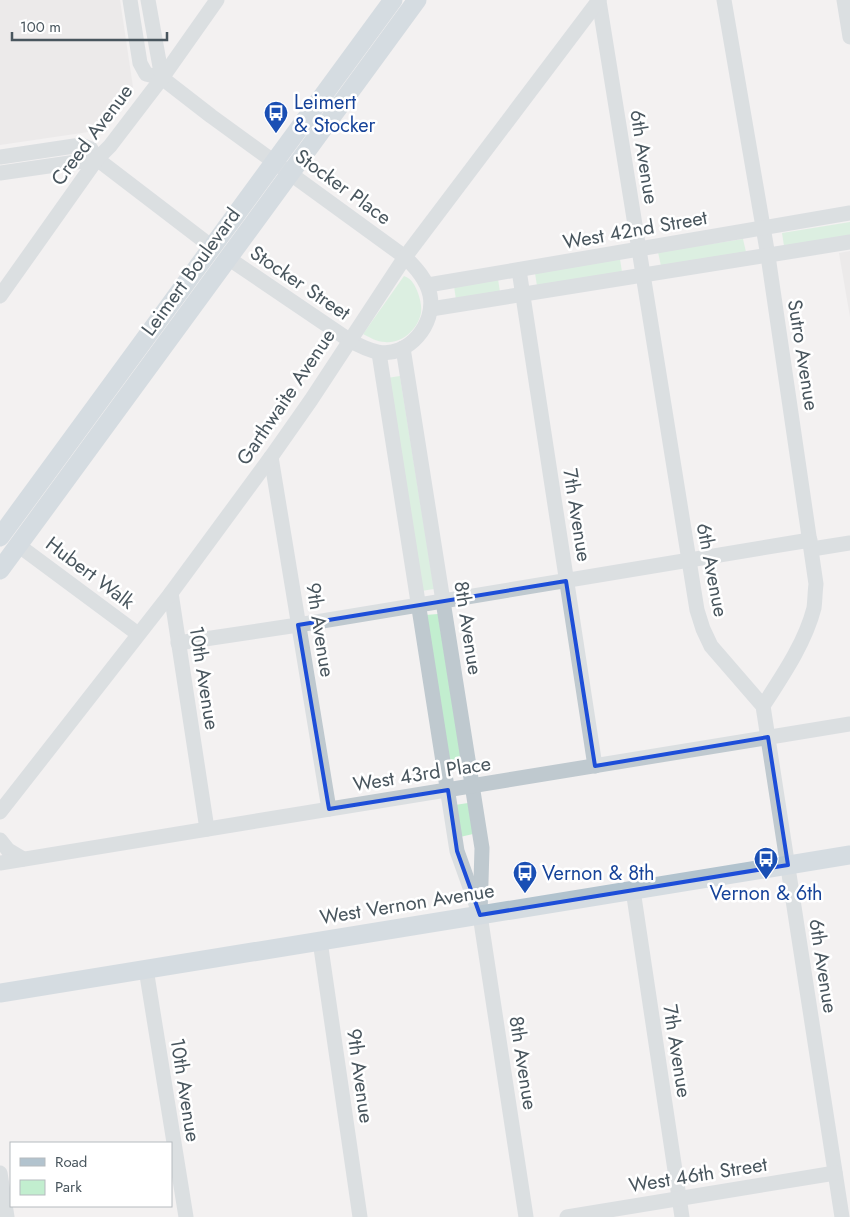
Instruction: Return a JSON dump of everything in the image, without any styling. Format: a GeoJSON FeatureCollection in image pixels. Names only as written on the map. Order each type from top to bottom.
{"type":"FeatureCollection","features":[{"type":"Feature","properties":{"kind":"main road","name":"Leimert Boulevard"},"geometry":{"type":"LineString","coordinates":[[4,530],[393,0]]}},
{"type":"Feature","properties":{"kind":"main road","name":"Leimert Boulevard"},"geometry":{"type":"LineString","coordinates":[[0,570],[418,0]]}},
{"type":"Feature","properties":{"kind":"main road"},"geometry":{"type":"LineString","coordinates":[[4,530],[23,539]]}},
{"type":"Feature","properties":{"kind":"main road","name":"West Vernon Avenue"},"geometry":{"type":"LineString","coordinates":[[0,993],[850,855]]}},
{"type":"Feature","properties":{"kind":"street"},"geometry":{"type":"LineString","coordinates":[[130,0],[140,63],[146,74],[162,78],[148,0]]}},
{"type":"Feature","properties":{"kind":"street","name":"Creed Avenue"},"geometry":{"type":"LineString","coordinates":[[0,296],[98,159],[162,78],[217,0]]}},
{"type":"Feature","properties":{"kind":"street","name":"6th Avenue"},"geometry":{"type":"LineString","coordinates":[[599,0],[697,610],[702,629],[711,646],[763,706],[842,1217]]}},
{"type":"Feature","properties":{"kind":"street","name":"Garthwaite Avenue"},"geometry":{"type":"LineString","coordinates":[[0,812],[170,593],[271,457],[312,400],[349,340],[405,257],[599,0]]}},
{"type":"Feature","properties":{"kind":"street","name":"Sutro Avenue"},"geometry":{"type":"LineString","coordinates":[[724,0],[768,256],[816,584],[814,607],[804,636],[788,667],[763,706]]}},
{"type":"Feature","properties":{"kind":"street"},"geometry":{"type":"LineString","coordinates":[[844,0],[850,37]]}},
{"type":"Feature","properties":{"kind":"street","name":"Stocker Place"},"geometry":{"type":"LineString","coordinates":[[162,78],[405,257],[421,274],[428,285]]}},
{"type":"Feature","properties":{"kind":"street"},"geometry":{"type":"LineString","coordinates":[[0,157],[81,145],[91,149],[98,159],[212,247]]}},
{"type":"Feature","properties":{"kind":"street"},"geometry":{"type":"LineString","coordinates":[[0,172],[98,159]]}},
{"type":"Feature","properties":{"kind":"street","name":"West 42nd Street"},"geometry":{"type":"LineString","coordinates":[[428,285],[850,213]]}},
{"type":"Feature","properties":{"kind":"street"},"geometry":{"type":"LineString","coordinates":[[431,309],[850,242]]}},
{"type":"Feature","properties":{"kind":"street","name":"Stocker Street"},"geometry":{"type":"LineString","coordinates":[[228,258],[349,340],[365,349],[379,353]]}},
{"type":"Feature","properties":{"kind":"street","name":"7th Avenue"},"geometry":{"type":"LineString","coordinates":[[519,270],[595,766]]}},
{"type":"Feature","properties":{"kind":"street"},"geometry":{"type":"LineString","coordinates":[[379,353],[403,348],[422,332],[431,309],[428,285]]}},
{"type":"Feature","properties":{"kind":"street","name":"8th Avenue"},"geometry":{"type":"LineString","coordinates":[[403,348],[482,848],[480,915],[526,1217]]}},
{"type":"Feature","properties":{"kind":"street","name":"8th Avenue"},"geometry":{"type":"LineString","coordinates":[[379,353],[457,851],[480,915]]}},
{"type":"Feature","properties":{"kind":"street","name":"9th Avenue"},"geometry":{"type":"LineString","coordinates":[[271,457],[329,809]]}},
{"type":"Feature","properties":{"kind":"street","name":"Hubert Walk"},"geometry":{"type":"LineString","coordinates":[[23,539],[138,634]]}},
{"type":"Feature","properties":{"kind":"street"},"geometry":{"type":"LineString","coordinates":[[178,643],[689,560],[811,545],[850,543]]}},
{"type":"Feature","properties":{"kind":"street","name":"10th Avenue"},"geometry":{"type":"LineString","coordinates":[[170,593],[207,829]]}},
{"type":"Feature","properties":{"kind":"street","name":"West 43rd Place"},"geometry":{"type":"LineString","coordinates":[[0,863],[850,724]]}},
{"type":"Feature","properties":{"kind":"street"},"geometry":{"type":"LineString","coordinates":[[0,840],[8,850],[24,859]]}},
{"type":"Feature","properties":{"kind":"street","name":"7th Avenue"},"geometry":{"type":"LineString","coordinates":[[633,890],[682,1217]]}},
{"type":"Feature","properties":{"kind":"street","name":"9th Avenue"},"geometry":{"type":"LineString","coordinates":[[320,941],[360,1217]]}},
{"type":"Feature","properties":{"kind":"street","name":"10th Avenue"},"geometry":{"type":"LineString","coordinates":[[146,970],[186,1217]]}},
{"type":"Feature","properties":{"kind":"street"},"geometry":{"type":"LineString","coordinates":[[0,1173],[7,1217]]}},
{"type":"Feature","properties":{"kind":"street","name":"West 46th Street"},"geometry":{"type":"LineString","coordinates":[[567,1217],[835,1173]]}},
{"type":"Feature","properties":{"kind":"highlighted area"},"geometry":{"type":"Polygon","coordinates":[[[566,581],[595,766],[768,737],[788,865],[480,915],[457,851],[448,790],[329,809],[298,625],[566,581]]]}},
{"type":"Feature","properties":{"kind":"shaded area"},"geometry":{"type":"Polygon","coordinates":[[[0,0],[120,0],[133,87],[102,130],[0,145],[0,0]]]}},
{"type":"Feature","properties":{"kind":"shaded area"},"geometry":{"type":"Polygon","coordinates":[[[850,251],[850,317],[839,253],[850,251]]]}},
{"type":"Feature","properties":{"kind":"green space"},"geometry":{"type":"Polygon","coordinates":[[[850,222],[850,235],[784,246],[782,233],[850,222]]]}},
{"type":"Feature","properties":{"kind":"green space"},"geometry":{"type":"Polygon","coordinates":[[[743,239],[746,252],[661,266],[658,252],[743,239]]]}},
{"type":"Feature","properties":{"kind":"green space"},"geometry":{"type":"Polygon","coordinates":[[[620,259],[622,272],[537,286],[535,273],[620,259]]]}},
{"type":"Feature","properties":{"kind":"green space"},"geometry":{"type":"Polygon","coordinates":[[[404,276],[413,283],[420,300],[421,313],[417,325],[403,338],[391,342],[379,341],[363,334],[404,276]]]}},
{"type":"Feature","properties":{"kind":"green space"},"geometry":{"type":"Polygon","coordinates":[[[498,279],[500,292],[456,300],[454,286],[498,279]]]}},
{"type":"Feature","properties":{"kind":"green space"},"geometry":{"type":"Polygon","coordinates":[[[400,376],[434,589],[421,591],[387,378],[400,376]]]}},
{"type":"Feature","properties":{"kind":"green space"},"geometry":{"type":"Polygon","coordinates":[[[438,614],[462,765],[449,767],[425,615],[438,614]]]}},
{"type":"Feature","properties":{"kind":"green space"},"geometry":{"type":"Polygon","coordinates":[[[468,803],[473,834],[460,837],[455,805],[468,803]]]}},
{"type":"Feature","properties":{"kind":"place","name":"Leimert & Stocker"},"geometry":{"type":"Point","coordinates":[276,134]}},
{"type":"Feature","properties":{"kind":"place","name":"Vernon & 6th"},"geometry":{"type":"Point","coordinates":[766,880]}},
{"type":"Feature","properties":{"kind":"place","name":"Vernon & 8th"},"geometry":{"type":"Point","coordinates":[525,894]}}]}
